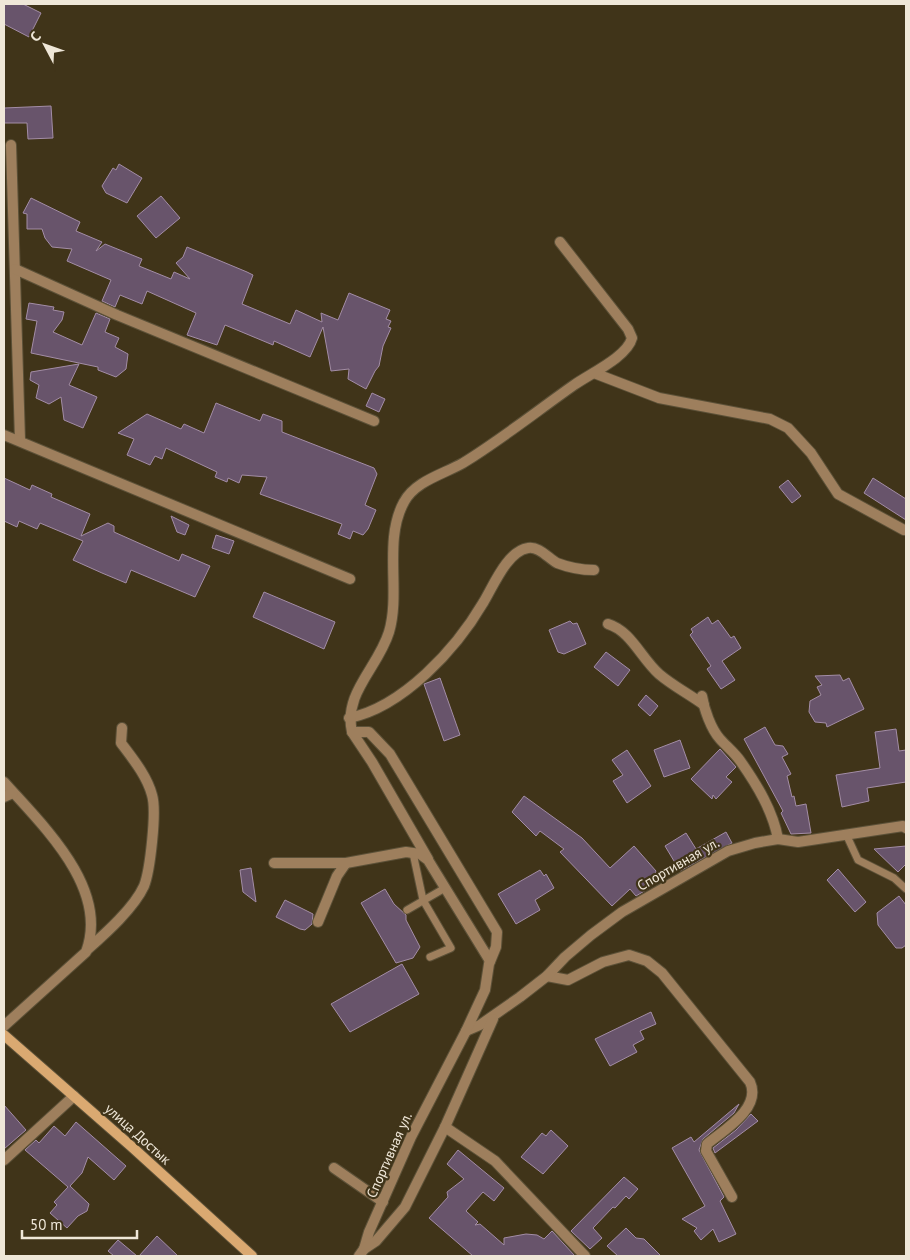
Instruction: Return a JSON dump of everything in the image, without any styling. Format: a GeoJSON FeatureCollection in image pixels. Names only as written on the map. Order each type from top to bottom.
{"type":"FeatureCollection","features":[{"type":"Feature","properties":{"kind":"main road","name":"улица Достык"},"geometry":{"type":"LineString","coordinates":[[4,1035],[252,1256]]}},
{"type":"Feature","properties":{"kind":"street"},"geometry":{"type":"LineString","coordinates":[[11,145],[20,440]]}},
{"type":"Feature","properties":{"kind":"street"},"geometry":{"type":"LineString","coordinates":[[489,963],[372,762],[352,732],[349,718],[351,702],[389,631],[393,599],[395,543],[399,512],[404,501],[420,484],[453,468],[502,439],[616,357],[631,344],[632,338],[628,329],[560,242]]}},
{"type":"Feature","properties":{"kind":"street"},"geometry":{"type":"LineString","coordinates":[[15,269],[117,316],[374,421]]}},
{"type":"Feature","properties":{"kind":"street"},"geometry":{"type":"LineString","coordinates":[[594,372],[659,398],[770,419],[788,428],[811,453],[838,494],[904,530]]}},
{"type":"Feature","properties":{"kind":"street"},"geometry":{"type":"LineString","coordinates":[[4,435],[20,440],[350,579]]}},
{"type":"Feature","properties":{"kind":"street"},"geometry":{"type":"LineString","coordinates":[[349,718],[368,714],[396,698],[424,677],[442,658],[483,603],[494,580],[519,552],[527,548],[536,549],[556,562],[576,570],[594,570]]}},
{"type":"Feature","properties":{"kind":"street"},"geometry":{"type":"LineString","coordinates":[[608,624],[620,628],[657,672],[669,683],[703,701],[718,737],[741,761],[769,808],[776,824],[778,839]]}},
{"type":"Feature","properties":{"kind":"street"},"geometry":{"type":"LineString","coordinates":[[4,1026],[86,952],[128,908],[143,887],[148,870],[153,797],[145,778],[121,743],[122,728]]}},
{"type":"Feature","properties":{"kind":"street","name":"Спортивная ул."},"geometry":{"type":"LineString","coordinates":[[352,732],[369,732],[390,754],[497,932],[496,947],[489,963],[484,990],[466,1031],[434,1090],[361,1253]]}},
{"type":"Feature","properties":{"kind":"street"},"geometry":{"type":"LineString","coordinates":[[4,782],[8,795],[38,819],[81,880],[88,907],[90,928],[90,940],[86,952]]}},
{"type":"Feature","properties":{"kind":"street","name":"Спортивная ул."},"geometry":{"type":"LineString","coordinates":[[466,1031],[495,1016],[547,976],[565,958],[607,924],[686,874],[728,851],[778,839],[798,842],[903,826],[906,828]]}},
{"type":"Feature","properties":{"kind":"street"},"geometry":{"type":"LineString","coordinates":[[274,863],[346,863],[406,852],[420,854],[428,860]]}},
{"type":"Feature","properties":{"kind":"street"},"geometry":{"type":"LineString","coordinates":[[318,922],[337,876],[346,863]]}},
{"type":"Feature","properties":{"kind":"street"},"geometry":{"type":"LineString","coordinates":[[547,976],[568,980],[603,962],[629,955],[647,961],[662,973],[750,1082],[753,1089],[752,1100],[746,1110],[707,1144],[706,1151],[732,1197]]}},
{"type":"Feature","properties":{"kind":"street","name":"Спортивная ул."},"geometry":{"type":"LineString","coordinates":[[361,1253],[376,1241],[405,1208],[445,1127],[495,1016]]}},
{"type":"Feature","properties":{"kind":"street"},"geometry":{"type":"LineString","coordinates":[[4,1160],[74,1096]]}},
{"type":"Feature","properties":{"kind":"street"},"geometry":{"type":"LineString","coordinates":[[445,1127],[495,1161],[585,1256]]}},
{"type":"Feature","properties":{"kind":"street"},"geometry":{"type":"LineString","coordinates":[[334,1168],[383,1202]]}},
{"type":"Feature","properties":{"kind":"lane"},"geometry":{"type":"LineString","coordinates":[[846,834],[858,860],[894,878],[906,889]]}},
{"type":"Feature","properties":{"kind":"lane"},"geometry":{"type":"LineString","coordinates":[[413,854],[423,900],[451,948],[430,957]]}},
{"type":"Feature","properties":{"kind":"lane"},"geometry":{"type":"LineString","coordinates":[[407,910],[445,888]]}},
{"type":"Feature","properties":{"kind":"building"},"geometry":{"type":"Polygon","coordinates":[[[4,4],[23,4],[41,13],[29,37],[4,24],[4,4]]]}},
{"type":"Feature","properties":{"kind":"building"},"geometry":{"type":"Polygon","coordinates":[[[51,106],[53,138],[28,139],[27,123],[4,123],[4,108],[51,106]]]}},
{"type":"Feature","properties":{"kind":"building"},"geometry":{"type":"Polygon","coordinates":[[[119,164],[142,178],[127,203],[106,193],[102,186],[113,168],[116,170],[119,164]]]}},
{"type":"Feature","properties":{"kind":"building"},"geometry":{"type":"Polygon","coordinates":[[[161,196],[180,218],[156,238],[137,216],[161,196]]]}},
{"type":"Feature","properties":{"kind":"building"},"geometry":{"type":"Polygon","coordinates":[[[31,198],[80,222],[76,231],[102,242],[96,251],[105,244],[142,259],[139,266],[171,279],[174,272],[190,279],[176,263],[183,257],[187,247],[247,272],[253,275],[242,304],[290,324],[296,310],[322,322],[321,313],[338,320],[349,293],[390,310],[386,319],[391,321],[388,327],[391,328],[383,346],[379,366],[366,389],[348,379],[349,369],[331,371],[323,327],[310,357],[274,341],[273,345],[225,325],[217,345],[187,335],[196,313],[147,291],[142,304],[120,295],[115,307],[102,301],[111,280],[67,261],[72,249],[52,247],[45,238],[42,229],[27,229],[27,214],[23,213],[31,198]]]}},
{"type":"Feature","properties":{"kind":"building"},"geometry":{"type":"Polygon","coordinates":[[[29,303],[54,307],[53,310],[64,312],[62,320],[53,332],[82,345],[96,313],[110,319],[105,332],[119,338],[115,347],[128,354],[126,369],[116,377],[98,370],[98,367],[31,353],[37,321],[26,319],[29,303]]]}},
{"type":"Feature","properties":{"kind":"building"},"geometry":{"type":"Polygon","coordinates":[[[79,364],[69,385],[97,397],[83,428],[64,420],[61,397],[49,404],[36,398],[39,385],[30,380],[31,372],[79,364]]]}},
{"type":"Feature","properties":{"kind":"building"},"geometry":{"type":"Polygon","coordinates":[[[372,393],[385,399],[379,412],[366,406],[372,393]]]}},
{"type":"Feature","properties":{"kind":"building"},"geometry":{"type":"Polygon","coordinates":[[[216,403],[260,421],[263,414],[282,421],[282,432],[374,468],[377,474],[365,505],[376,510],[368,529],[363,535],[353,531],[350,539],[338,534],[342,524],[260,494],[267,477],[242,475],[239,483],[228,478],[227,482],[215,477],[217,472],[166,448],[162,459],[155,456],[150,465],[127,455],[134,439],[118,433],[147,414],[181,429],[184,424],[204,433],[216,403]]]}},
{"type":"Feature","properties":{"kind":"building"},"geometry":{"type":"Polygon","coordinates":[[[4,478],[30,490],[32,485],[52,494],[51,497],[90,514],[81,536],[108,523],[114,526],[114,532],[179,561],[182,554],[210,566],[195,597],[131,570],[126,583],[73,560],[83,541],[40,523],[37,529],[19,521],[17,527],[4,521],[4,478]]]}},
{"type":"Feature","properties":{"kind":"building"},"geometry":{"type":"Polygon","coordinates":[[[873,478],[906,499],[906,520],[864,493],[873,478]]]}},
{"type":"Feature","properties":{"kind":"building"},"geometry":{"type":"Polygon","coordinates":[[[788,480],[801,496],[792,503],[779,487],[788,480]]]}},
{"type":"Feature","properties":{"kind":"building"},"geometry":{"type":"Polygon","coordinates":[[[171,516],[189,525],[185,535],[177,532],[171,516]]]}},
{"type":"Feature","properties":{"kind":"building"},"geometry":{"type":"Polygon","coordinates":[[[216,535],[234,541],[229,554],[212,548],[216,535]]]}},
{"type":"Feature","properties":{"kind":"building"},"geometry":{"type":"Polygon","coordinates":[[[264,592],[335,622],[324,649],[253,617],[264,592]]]}},
{"type":"Feature","properties":{"kind":"building"},"geometry":{"type":"Polygon","coordinates":[[[708,617],[712,624],[718,620],[731,638],[734,636],[741,648],[722,661],[735,680],[721,689],[707,669],[711,666],[690,635],[693,632],[691,629],[708,617]]]}},
{"type":"Feature","properties":{"kind":"building"},"geometry":{"type":"Polygon","coordinates":[[[570,621],[573,624],[577,623],[586,644],[564,654],[558,652],[549,630],[570,621]]]}},
{"type":"Feature","properties":{"kind":"building"},"geometry":{"type":"Polygon","coordinates":[[[606,652],[630,670],[618,686],[594,667],[606,652]]]}},
{"type":"Feature","properties":{"kind":"building"},"geometry":{"type":"Polygon","coordinates":[[[840,675],[843,681],[849,678],[864,709],[827,727],[826,723],[815,722],[809,712],[810,701],[821,695],[817,687],[822,685],[815,676],[840,675]]]}},
{"type":"Feature","properties":{"kind":"building"},"geometry":{"type":"Polygon","coordinates":[[[440,678],[460,735],[444,741],[424,684],[440,678]]]}},
{"type":"Feature","properties":{"kind":"building"},"geometry":{"type":"Polygon","coordinates":[[[646,695],[658,706],[650,716],[638,705],[646,695]]]}},
{"type":"Feature","properties":{"kind":"building"},"geometry":{"type":"Polygon","coordinates":[[[765,727],[775,745],[783,746],[788,754],[782,757],[791,774],[787,776],[792,797],[794,796],[796,806],[806,804],[811,833],[791,834],[781,813],[783,811],[744,739],[765,727]]]}},
{"type":"Feature","properties":{"kind":"building"},"geometry":{"type":"Polygon","coordinates":[[[896,729],[899,751],[906,750],[906,782],[867,788],[869,801],[842,807],[836,775],[880,768],[875,732],[896,729]]]}},
{"type":"Feature","properties":{"kind":"building"},"geometry":{"type":"Polygon","coordinates":[[[680,740],[690,768],[664,777],[654,750],[680,740]]]}},
{"type":"Feature","properties":{"kind":"building"},"geometry":{"type":"Polygon","coordinates":[[[720,749],[736,767],[726,777],[732,782],[716,799],[713,795],[712,799],[691,779],[720,749]]]}},
{"type":"Feature","properties":{"kind":"building"},"geometry":{"type":"Polygon","coordinates":[[[627,750],[651,786],[627,803],[613,781],[623,775],[612,760],[627,750]]]}},
{"type":"Feature","properties":{"kind":"building"},"geometry":{"type":"Polygon","coordinates":[[[524,796],[582,838],[610,868],[634,846],[656,871],[651,887],[636,896],[630,889],[612,906],[560,852],[564,849],[540,831],[536,836],[512,812],[524,796]]]}},
{"type":"Feature","properties":{"kind":"building"},"geometry":{"type":"Polygon","coordinates":[[[726,832],[732,843],[680,871],[665,846],[686,833],[696,849],[726,832]]]}},
{"type":"Feature","properties":{"kind":"building"},"geometry":{"type":"Polygon","coordinates":[[[906,846],[906,864],[898,872],[874,849],[906,846]]]}},
{"type":"Feature","properties":{"kind":"building"},"geometry":{"type":"Polygon","coordinates":[[[251,868],[256,902],[243,892],[240,870],[251,868]]]}},
{"type":"Feature","properties":{"kind":"building"},"geometry":{"type":"Polygon","coordinates":[[[838,869],[866,902],[855,912],[827,880],[838,869]]]}},
{"type":"Feature","properties":{"kind":"building"},"geometry":{"type":"Polygon","coordinates":[[[540,870],[544,876],[546,874],[554,888],[535,900],[540,910],[516,924],[498,894],[540,870]]]}},
{"type":"Feature","properties":{"kind":"building"},"geometry":{"type":"Polygon","coordinates":[[[385,889],[394,904],[406,915],[406,920],[420,947],[413,958],[396,963],[361,903],[385,889]]]}},
{"type":"Feature","properties":{"kind":"building"},"geometry":{"type":"Polygon","coordinates":[[[899,896],[906,905],[906,945],[902,948],[896,948],[878,925],[877,913],[899,896]]]}},
{"type":"Feature","properties":{"kind":"building"},"geometry":{"type":"Polygon","coordinates":[[[285,900],[313,914],[312,924],[305,930],[276,917],[285,900]]]}},
{"type":"Feature","properties":{"kind":"building"},"geometry":{"type":"Polygon","coordinates":[[[402,964],[419,994],[350,1032],[331,1004],[402,964]]]}},
{"type":"Feature","properties":{"kind":"building"},"geometry":{"type":"Polygon","coordinates":[[[651,1012],[656,1024],[640,1031],[644,1039],[633,1045],[637,1052],[610,1066],[595,1039],[651,1012]]]}},
{"type":"Feature","properties":{"kind":"building"},"geometry":{"type":"Polygon","coordinates":[[[739,1104],[734,1113],[703,1139],[699,1150],[724,1197],[720,1201],[736,1234],[719,1242],[713,1229],[701,1240],[694,1231],[697,1228],[682,1219],[705,1206],[672,1148],[691,1137],[694,1142],[739,1104]]]}},
{"type":"Feature","properties":{"kind":"building"},"geometry":{"type":"Polygon","coordinates":[[[4,1105],[26,1130],[4,1149],[4,1105]]]}},
{"type":"Feature","properties":{"kind":"building"},"geometry":{"type":"Polygon","coordinates":[[[751,1114],[758,1121],[715,1153],[713,1148],[736,1130],[751,1114]]]}},
{"type":"Feature","properties":{"kind":"building"},"geometry":{"type":"Polygon","coordinates":[[[76,1122],[126,1166],[114,1180],[88,1157],[82,1173],[70,1186],[89,1204],[87,1211],[78,1216],[67,1228],[50,1213],[57,1205],[54,1202],[68,1187],[25,1150],[36,1140],[39,1143],[54,1126],[65,1136],[76,1122]]]}},
{"type":"Feature","properties":{"kind":"building"},"geometry":{"type":"Polygon","coordinates":[[[551,1130],[568,1146],[543,1174],[521,1157],[542,1133],[546,1136],[551,1130]]]}},
{"type":"Feature","properties":{"kind":"building"},"geometry":{"type":"Polygon","coordinates":[[[458,1150],[504,1188],[494,1201],[483,1192],[466,1211],[478,1222],[475,1225],[480,1224],[504,1245],[504,1238],[526,1234],[537,1235],[544,1239],[552,1231],[575,1256],[473,1256],[429,1218],[448,1197],[447,1192],[464,1179],[447,1164],[458,1150]]]}},
{"type":"Feature","properties":{"kind":"building"},"geometry":{"type":"Polygon","coordinates":[[[624,1177],[638,1189],[629,1199],[626,1196],[615,1208],[613,1207],[593,1228],[602,1238],[590,1249],[571,1231],[624,1177]]]}},
{"type":"Feature","properties":{"kind":"building"},"geometry":{"type":"Polygon","coordinates":[[[626,1228],[636,1238],[644,1239],[661,1256],[618,1256],[607,1246],[626,1228]]]}},
{"type":"Feature","properties":{"kind":"building"},"geometry":{"type":"Polygon","coordinates":[[[157,1236],[178,1256],[139,1256],[157,1236]]]}},
{"type":"Feature","properties":{"kind":"building"},"geometry":{"type":"Polygon","coordinates":[[[118,1240],[137,1256],[114,1256],[108,1251],[118,1240]]]}}]}
